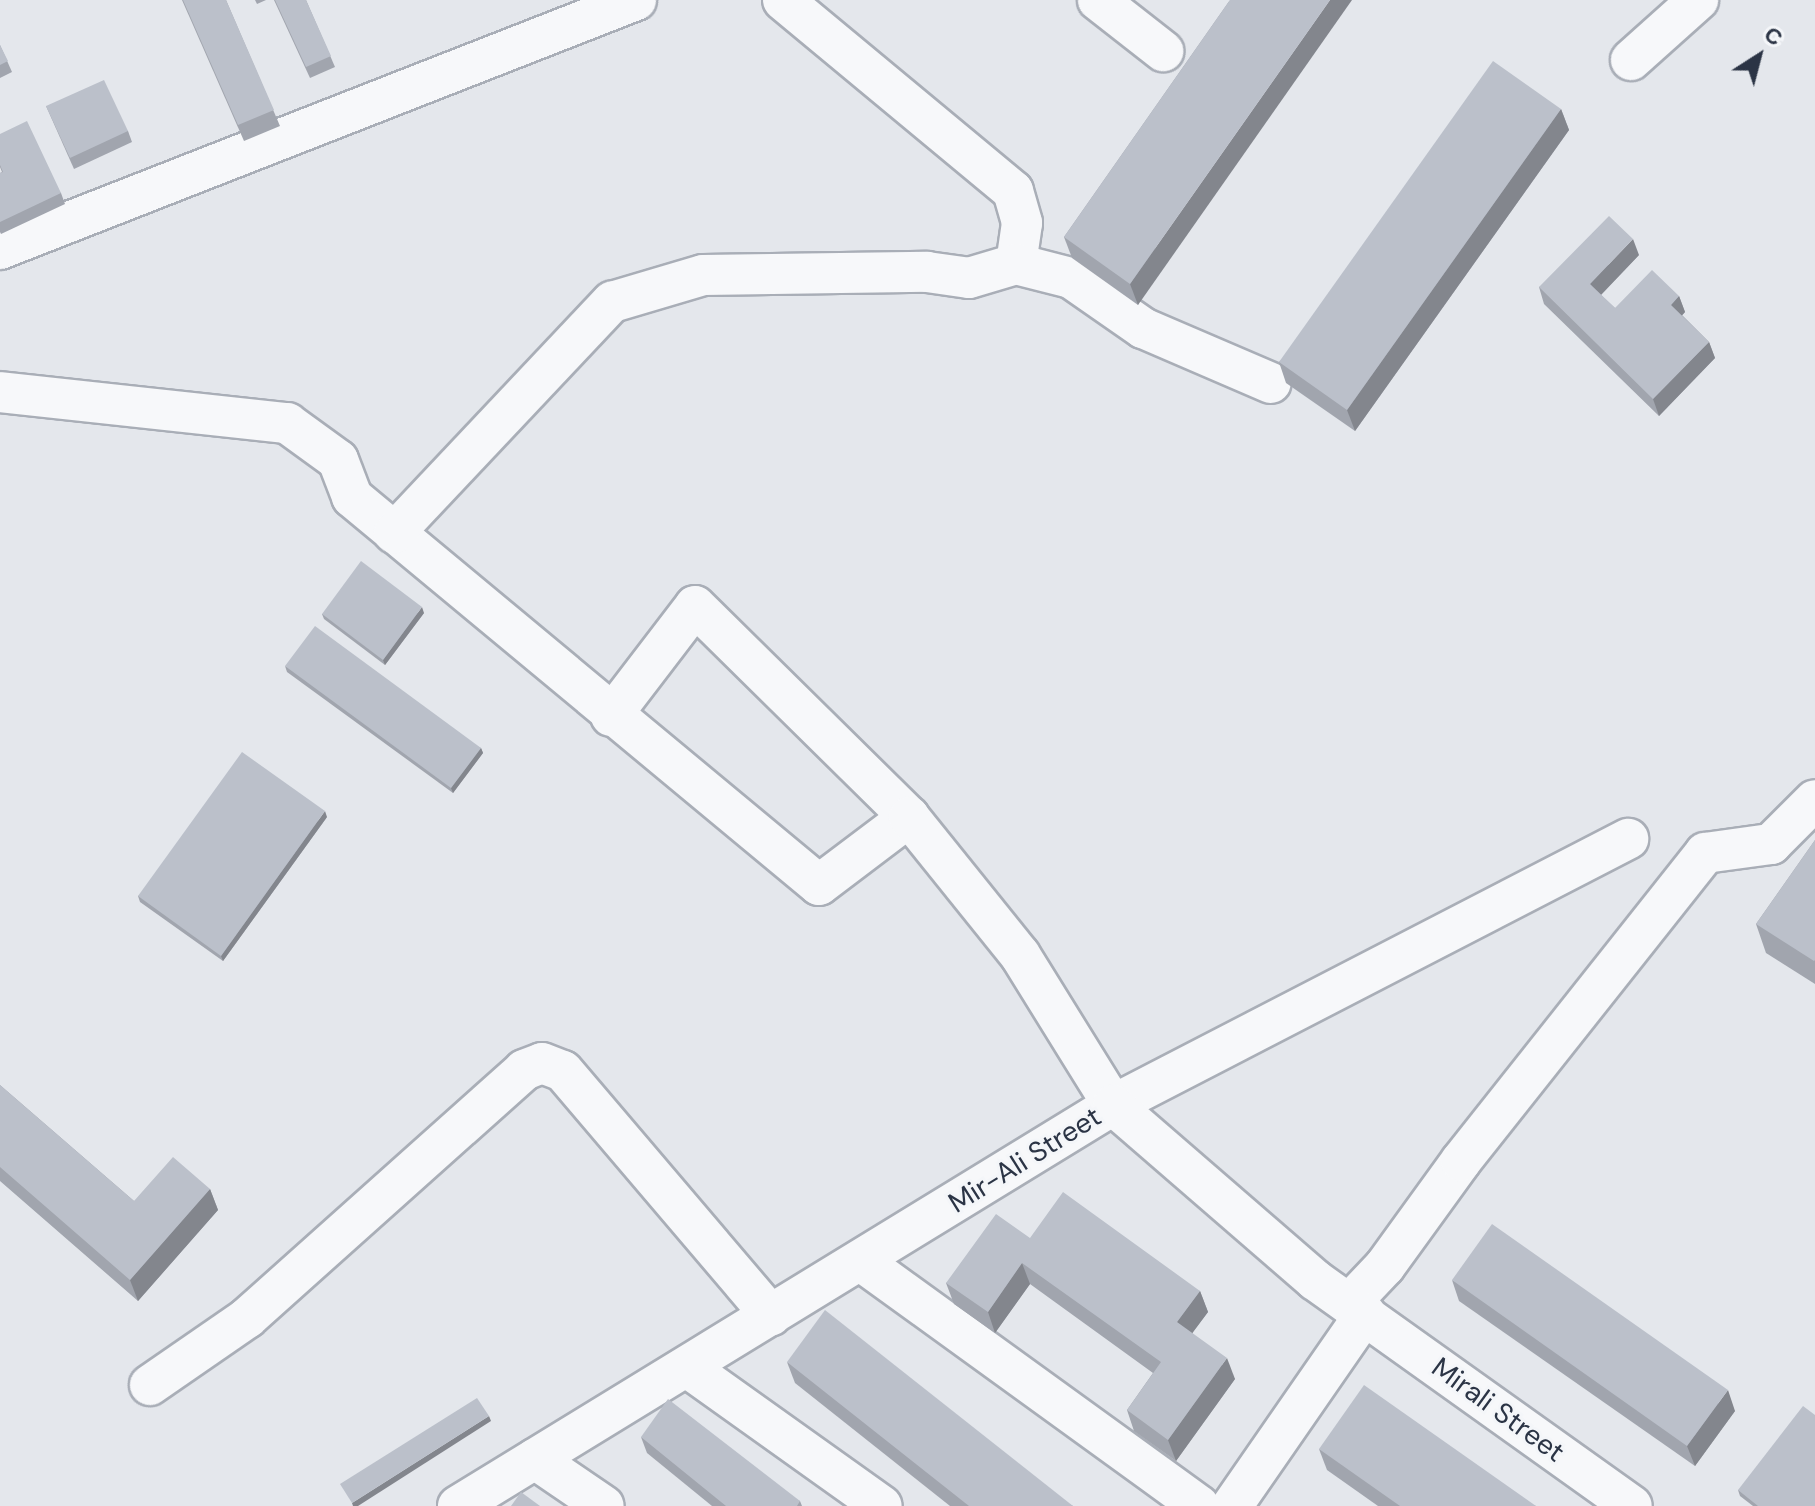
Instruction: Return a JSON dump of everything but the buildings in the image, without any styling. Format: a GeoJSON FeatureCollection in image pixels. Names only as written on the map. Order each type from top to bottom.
{"type":"FeatureCollection","features":[{"type":"Feature","properties":{"kind":"street"},"geometry":{"type":"LineString","coordinates":[[783,0],[1013,191],[1022,223],[1016,264]]}},
{"type":"Feature","properties":{"kind":"street"},"geometry":{"type":"LineString","coordinates":[[1098,0],[1163,51]]}},
{"type":"Feature","properties":{"kind":"street"},"geometry":{"type":"LineString","coordinates":[[1631,60],[1698,0]]}},
{"type":"Feature","properties":{"kind":"street"},"geometry":{"type":"LineString","coordinates":[[0,249],[618,3]]}},
{"type":"Feature","properties":{"kind":"street"},"geometry":{"type":"LineString","coordinates":[[394,533],[612,302],[703,275],[927,272],[969,278],[1016,264],[1071,278],[1143,328],[1271,383]]}},
{"type":"Feature","properties":{"kind":"street"},"geometry":{"type":"LineString","coordinates":[[0,392],[287,423],[338,460],[352,497],[611,716],[819,885],[909,817]]}},
{"type":"Feature","properties":{"kind":"street"},"geometry":{"type":"LineString","coordinates":[[611,716],[695,606],[909,817],[1020,955],[1113,1105],[1628,839]]}},
{"type":"Feature","properties":{"kind":"street"},"geometry":{"type":"LineString","coordinates":[[1232,1506],[1385,1266],[1461,1161],[1705,853],[1771,844],[1815,800]]}},
{"type":"Feature","properties":{"kind":"street"},"geometry":{"type":"LineString","coordinates":[[150,1385],[247,1318],[524,1070],[542,1063],[563,1071],[771,1315]]}},
{"type":"Feature","properties":{"kind":"street","name":"Mir-Ali Street"},"geometry":{"type":"LineString","coordinates":[[458,1506],[1113,1105],[1357,1309]]}},
{"type":"Feature","properties":{"kind":"street"},"geometry":{"type":"LineString","coordinates":[[861,1261],[1199,1506]]}},
{"type":"Feature","properties":{"kind":"street","name":"Mirali Street"},"geometry":{"type":"LineString","coordinates":[[1357,1309],[1632,1506]]}},
{"type":"Feature","properties":{"kind":"street"},"geometry":{"type":"LineString","coordinates":[[687,1367],[882,1506]]}},
{"type":"Feature","properties":{"kind":"street"},"geometry":{"type":"LineString","coordinates":[[535,1459],[604,1506]]}}]}
